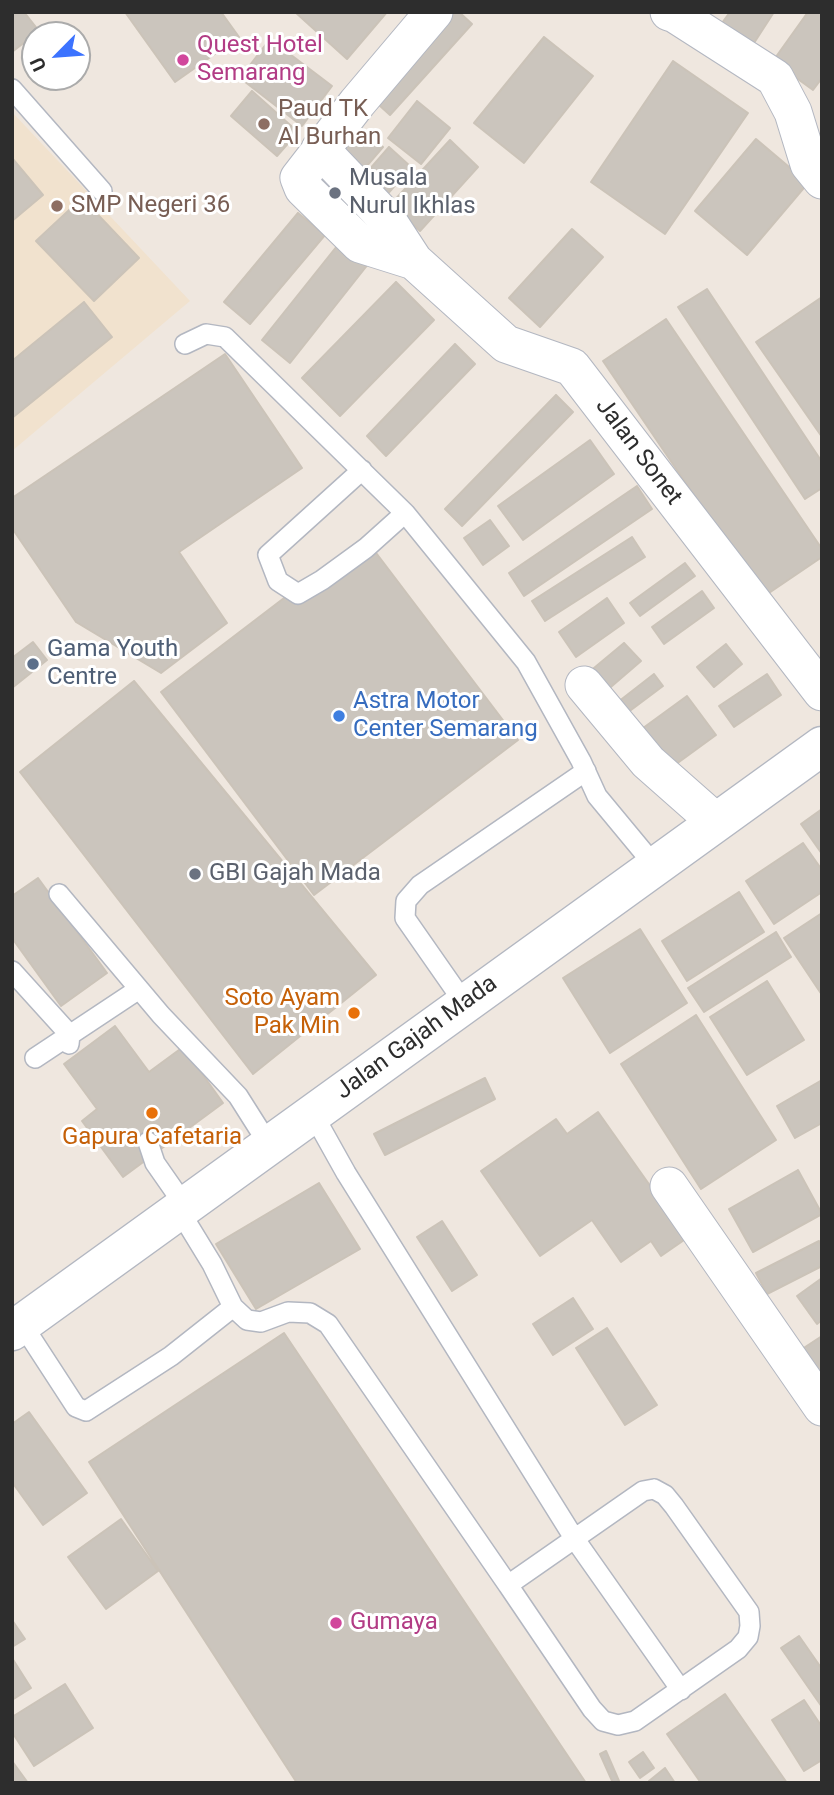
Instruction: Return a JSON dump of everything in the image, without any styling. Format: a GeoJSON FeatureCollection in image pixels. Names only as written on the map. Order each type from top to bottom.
{"type":"FeatureCollection","features":[{"type":"Feature","properties":{"kind":"main road","name":"Jalan Gajah Mada"},"geometry":{"type":"LineString","coordinates":[[17,1328],[822,746]]}},
{"type":"Feature","properties":{"kind":"street","name":"Jalan Sonet"},"geometry":{"type":"LineString","coordinates":[[434,12],[310,163],[303,188],[360,244],[414,261],[506,344],[572,367],[822,692]]}},
{"type":"Feature","properties":{"kind":"street"},"geometry":{"type":"LineString","coordinates":[[669,12],[775,78],[817,161]]}},
{"type":"Feature","properties":{"kind":"street"},"geometry":{"type":"LineString","coordinates":[[584,685],[649,762],[716,822]]}},
{"type":"Feature","properties":{"kind":"street"},"geometry":{"type":"LineString","coordinates":[[669,1186],[822,1407]]}},
{"type":"Feature","properties":{"kind":"lane"},"geometry":{"type":"LineString","coordinates":[[12,89],[102,191]]}},
{"type":"Feature","properties":{"kind":"lane"},"geometry":{"type":"LineString","coordinates":[[186,344],[206,334],[225,337],[405,513],[526,662],[597,796],[655,866]]}},
{"type":"Feature","properties":{"kind":"lane"},"geometry":{"type":"LineString","coordinates":[[362,470],[268,555],[278,580],[298,594],[366,548],[405,513]]}},
{"type":"Feature","properties":{"kind":"lane"},"geometry":{"type":"LineString","coordinates":[[465,1004],[405,918],[406,901],[420,885],[586,771]]}},
{"type":"Feature","properties":{"kind":"lane"},"geometry":{"type":"LineString","coordinates":[[59,894],[139,989],[238,1096],[269,1145]]}},
{"type":"Feature","properties":{"kind":"lane"},"geometry":{"type":"LineString","coordinates":[[12,971],[70,1040]]}},
{"type":"Feature","properties":{"kind":"lane"},"geometry":{"type":"LineString","coordinates":[[35,1058],[70,1040],[139,989]]}},
{"type":"Feature","properties":{"kind":"lane"},"geometry":{"type":"LineString","coordinates":[[313,1114],[346,1173],[574,1538],[681,1690]]}},
{"type":"Feature","properties":{"kind":"lane"},"geometry":{"type":"LineString","coordinates":[[148,1142],[155,1163],[182,1208],[233,1307],[247,1320],[261,1322],[288,1312],[310,1313],[328,1325],[592,1709],[603,1721],[618,1725],[635,1721],[738,1649],[748,1637],[749,1612],[674,1506],[665,1495],[654,1489],[643,1491],[509,1585]]}},
{"type":"Feature","properties":{"kind":"lane"},"geometry":{"type":"LineString","coordinates":[[17,1328],[76,1407],[86,1410],[171,1356],[233,1307]]}},
{"type":"Feature","properties":{"kind":"shaded area","name":"SMP Negeri 36"},"geometry":{"type":"Polygon","coordinates":[[[12,112],[190,301],[12,451],[12,112]]]}},
{"type":"Feature","properties":{"kind":"building"},"geometry":{"type":"Polygon","coordinates":[[[12,12],[24,12],[31,21],[21,21],[21,45],[12,52],[12,12]]]}},
{"type":"Feature","properties":{"kind":"building","name":"Quest Hotel Semarang"},"geometry":{"type":"Polygon","coordinates":[[[125,12],[221,12],[239,37],[175,82],[125,12]]]}},
{"type":"Feature","properties":{"kind":"building"},"geometry":{"type":"Polygon","coordinates":[[[295,12],[387,12],[347,59],[295,12]]]}},
{"type":"Feature","properties":{"kind":"building"},"geometry":{"type":"Polygon","coordinates":[[[442,12],[459,12],[472,24],[390,115],[368,95],[442,12]]]}},
{"type":"Feature","properties":{"kind":"building"},"geometry":{"type":"Polygon","coordinates":[[[730,12],[774,12],[754,43],[722,23],[730,12]]]}},
{"type":"Feature","properties":{"kind":"building"},"geometry":{"type":"Polygon","coordinates":[[[808,12],[822,12],[822,78],[813,90],[773,61],[808,12]]]}},
{"type":"Feature","properties":{"kind":"building"},"geometry":{"type":"Polygon","coordinates":[[[544,37],[593,76],[524,163],[474,123],[544,37]]]}},
{"type":"Feature","properties":{"kind":"building"},"geometry":{"type":"Polygon","coordinates":[[[270,39],[332,86],[302,126],[240,78],[270,39]]]}},
{"type":"Feature","properties":{"kind":"building"},"geometry":{"type":"Polygon","coordinates":[[[673,61],[748,113],[665,234],[591,182],[673,61]]]}},
{"type":"Feature","properties":{"kind":"building","name":"Paud TK Al Burhan"},"geometry":{"type":"Polygon","coordinates":[[[252,91],[298,132],[277,156],[231,116],[252,91]]]}},
{"type":"Feature","properties":{"kind":"building"},"geometry":{"type":"Polygon","coordinates":[[[417,101],[450,128],[421,164],[388,138],[417,101]]]}},
{"type":"Feature","properties":{"kind":"building"},"geometry":{"type":"Polygon","coordinates":[[[351,119],[383,147],[359,175],[327,147],[351,119]]]}},
{"type":"Feature","properties":{"kind":"building"},"geometry":{"type":"Polygon","coordinates":[[[756,139],[808,183],[747,255],[695,211],[756,139]]]}},
{"type":"Feature","properties":{"kind":"building"},"geometry":{"type":"Polygon","coordinates":[[[450,140],[478,167],[420,231],[391,204],[450,140]]]}},
{"type":"Feature","properties":{"kind":"building"},"geometry":{"type":"Polygon","coordinates":[[[389,147],[411,167],[385,197],[362,178],[389,147]]]}},
{"type":"Feature","properties":{"kind":"building"},"geometry":{"type":"Polygon","coordinates":[[[12,158],[43,195],[12,221],[12,158]]]}},
{"type":"Feature","properties":{"kind":"building"},"geometry":{"type":"Polygon","coordinates":[[[82,198],[139,258],[94,301],[36,241],[82,198]]]}},
{"type":"Feature","properties":{"kind":"building"},"geometry":{"type":"Polygon","coordinates":[[[298,213],[325,235],[250,324],[224,302],[298,213]]]}},
{"type":"Feature","properties":{"kind":"building"},"geometry":{"type":"Polygon","coordinates":[[[572,229],[603,257],[540,327],[509,298],[572,229]]]}},
{"type":"Feature","properties":{"kind":"building"},"geometry":{"type":"Polygon","coordinates":[[[341,241],[369,263],[290,363],[262,340],[341,241]]]}},
{"type":"Feature","properties":{"kind":"building"},"geometry":{"type":"Polygon","coordinates":[[[396,282],[434,320],[340,416],[302,378],[396,282]]]}},
{"type":"Feature","properties":{"kind":"building"},"geometry":{"type":"Polygon","coordinates":[[[707,289],[822,462],[822,488],[805,499],[678,307],[707,289]]]}},
{"type":"Feature","properties":{"kind":"building"},"geometry":{"type":"Polygon","coordinates":[[[822,297],[822,437],[756,342],[822,297]]]}},
{"type":"Feature","properties":{"kind":"building"},"geometry":{"type":"Polygon","coordinates":[[[84,302],[112,337],[12,418],[12,361],[84,302]]]}},
{"type":"Feature","properties":{"kind":"building"},"geometry":{"type":"Polygon","coordinates":[[[666,319],[822,549],[822,557],[763,597],[603,361],[666,319]]]}},
{"type":"Feature","properties":{"kind":"building"},"geometry":{"type":"Polygon","coordinates":[[[455,344],[475,364],[386,456],[367,436],[455,344]]]}},
{"type":"Feature","properties":{"kind":"building"},"geometry":{"type":"Polygon","coordinates":[[[225,354],[302,468],[179,552],[227,623],[161,673],[76,622],[12,528],[12,498],[225,354]]]}},
{"type":"Feature","properties":{"kind":"building"},"geometry":{"type":"Polygon","coordinates":[[[556,395],[573,412],[462,526],[445,509],[556,395]]]}},
{"type":"Feature","properties":{"kind":"building"},"geometry":{"type":"Polygon","coordinates":[[[590,440],[614,474],[523,540],[498,506],[590,440]]]}},
{"type":"Feature","properties":{"kind":"building"},"geometry":{"type":"Polygon","coordinates":[[[637,486],[652,509],[524,596],[509,573],[637,486]]]}},
{"type":"Feature","properties":{"kind":"building"},"geometry":{"type":"Polygon","coordinates":[[[490,520],[509,546],[483,565],[464,538],[490,520]]]}},
{"type":"Feature","properties":{"kind":"building","name":"Astra Motor Center Semarang"},"geometry":{"type":"Polygon","coordinates":[[[364,537],[518,740],[314,895],[161,692],[364,537]]]}},
{"type":"Feature","properties":{"kind":"building"},"geometry":{"type":"Polygon","coordinates":[[[632,537],[645,557],[545,621],[532,601],[632,537]]]}},
{"type":"Feature","properties":{"kind":"building"},"geometry":{"type":"Polygon","coordinates":[[[685,563],[695,576],[640,616],[630,603],[685,563]]]}},
{"type":"Feature","properties":{"kind":"building"},"geometry":{"type":"Polygon","coordinates":[[[702,591],[714,608],[664,644],[652,627],[702,591]]]}},
{"type":"Feature","properties":{"kind":"building"},"geometry":{"type":"Polygon","coordinates":[[[607,598],[624,623],[576,657],[559,632],[607,598]]]}},
{"type":"Feature","properties":{"kind":"building"},"geometry":{"type":"Polygon","coordinates":[[[33,642],[47,660],[12,688],[12,658],[33,642]]]}},
{"type":"Feature","properties":{"kind":"building"},"geometry":{"type":"Polygon","coordinates":[[[624,643],[641,661],[605,692],[588,673],[624,643]]]}},
{"type":"Feature","properties":{"kind":"building"},"geometry":{"type":"Polygon","coordinates":[[[726,644],[742,664],[714,687],[697,667],[726,644]]]}},
{"type":"Feature","properties":{"kind":"building"},"geometry":{"type":"Polygon","coordinates":[[[654,674],[663,686],[627,713],[618,702],[654,674]]]}},
{"type":"Feature","properties":{"kind":"building"},"geometry":{"type":"Polygon","coordinates":[[[767,674],[781,695],[734,727],[719,706],[767,674]]]}},
{"type":"Feature","properties":{"kind":"building","name":"GBI Gajah Mada"},"geometry":{"type":"Polygon","coordinates":[[[134,681],[376,975],[253,1074],[20,772],[134,681]]]}},
{"type":"Feature","properties":{"kind":"building"},"geometry":{"type":"Polygon","coordinates":[[[687,696],[716,735],[668,770],[639,731],[687,696]]]}},
{"type":"Feature","properties":{"kind":"building"},"geometry":{"type":"Polygon","coordinates":[[[822,809],[822,854],[801,824],[822,809]]]}},
{"type":"Feature","properties":{"kind":"building"},"geometry":{"type":"Polygon","coordinates":[[[803,843],[822,870],[822,892],[774,924],[746,881],[803,843]]]}},
{"type":"Feature","properties":{"kind":"building"},"geometry":{"type":"Polygon","coordinates":[[[38,878],[107,973],[61,1006],[12,938],[12,896],[38,878]]]}},
{"type":"Feature","properties":{"kind":"building"},"geometry":{"type":"Polygon","coordinates":[[[739,892],[764,932],[687,981],[662,941],[739,892]]]}},
{"type":"Feature","properties":{"kind":"building"},"geometry":{"type":"Polygon","coordinates":[[[822,913],[822,995],[784,938],[822,913]]]}},
{"type":"Feature","properties":{"kind":"building"},"geometry":{"type":"Polygon","coordinates":[[[640,929],[687,1003],[610,1053],[563,978],[640,929]]]}},
{"type":"Feature","properties":{"kind":"building"},"geometry":{"type":"Polygon","coordinates":[[[776,932],[791,957],[704,1012],[688,988],[776,932]]]}},
{"type":"Feature","properties":{"kind":"building"},"geometry":{"type":"Polygon","coordinates":[[[767,981],[804,1040],[747,1075],[710,1017],[767,981]]]}},
{"type":"Feature","properties":{"kind":"building"},"geometry":{"type":"Polygon","coordinates":[[[696,1015],[776,1140],[701,1189],[621,1064],[696,1015]]]}},
{"type":"Feature","properties":{"kind":"building"},"geometry":{"type":"Polygon","coordinates":[[[115,1026],[149,1072],[183,1047],[223,1103],[123,1177],[82,1121],[97,1109],[64,1064],[115,1026]]]}},
{"type":"Feature","properties":{"kind":"building"},"geometry":{"type":"Polygon","coordinates":[[[485,1078],[495,1099],[385,1155],[374,1134],[485,1078]]]}},
{"type":"Feature","properties":{"kind":"building"},"geometry":{"type":"Polygon","coordinates":[[[822,1080],[822,1123],[795,1138],[777,1106],[822,1080]]]}},
{"type":"Feature","properties":{"kind":"building"},"geometry":{"type":"Polygon","coordinates":[[[598,1112],[687,1238],[661,1256],[651,1241],[621,1262],[592,1220],[540,1256],[481,1171],[556,1119],[567,1134],[598,1112]]]}},
{"type":"Feature","properties":{"kind":"building"},"geometry":{"type":"Polygon","coordinates":[[[798,1170],[822,1214],[753,1252],[729,1209],[798,1170]]]}},
{"type":"Feature","properties":{"kind":"building"},"geometry":{"type":"Polygon","coordinates":[[[319,1183],[360,1249],[256,1309],[216,1244],[319,1183]]]}},
{"type":"Feature","properties":{"kind":"building"},"geometry":{"type":"Polygon","coordinates":[[[442,1221],[477,1275],[452,1291],[417,1237],[442,1221]]]}},
{"type":"Feature","properties":{"kind":"building"},"geometry":{"type":"Polygon","coordinates":[[[819,1241],[822,1247],[822,1266],[767,1294],[756,1273],[819,1241]]]}},
{"type":"Feature","properties":{"kind":"building"},"geometry":{"type":"Polygon","coordinates":[[[822,1278],[822,1320],[817,1324],[797,1296],[822,1278]]]}},
{"type":"Feature","properties":{"kind":"building"},"geometry":{"type":"Polygon","coordinates":[[[573,1298],[593,1329],[553,1355],[533,1324],[573,1298]]]}},
{"type":"Feature","properties":{"kind":"building"},"geometry":{"type":"Polygon","coordinates":[[[607,1328],[657,1405],[625,1425],[576,1348],[607,1328]]]}},
{"type":"Feature","properties":{"kind":"building","name":"Gumaya"},"geometry":{"type":"Polygon","coordinates":[[[284,1333],[586,1783],[297,1783],[89,1462],[284,1333]]]}},
{"type":"Feature","properties":{"kind":"building"},"geometry":{"type":"Polygon","coordinates":[[[822,1336],[822,1375],[796,1353],[822,1336]]]}},
{"type":"Feature","properties":{"kind":"building"},"geometry":{"type":"Polygon","coordinates":[[[29,1412],[87,1493],[43,1525],[12,1482],[12,1424],[29,1412]]]}},
{"type":"Feature","properties":{"kind":"building"},"geometry":{"type":"Polygon","coordinates":[[[121,1519],[158,1571],[106,1609],[68,1557],[121,1519]]]}},
{"type":"Feature","properties":{"kind":"building"},"geometry":{"type":"Polygon","coordinates":[[[12,1620],[25,1639],[12,1647],[12,1620]]]}},
{"type":"Feature","properties":{"kind":"building"},"geometry":{"type":"Polygon","coordinates":[[[799,1636],[822,1669],[822,1707],[781,1648],[799,1636]]]}},
{"type":"Feature","properties":{"kind":"building"},"geometry":{"type":"Polygon","coordinates":[[[12,1658],[31,1688],[12,1700],[12,1658]]]}},
{"type":"Feature","properties":{"kind":"building"},"geometry":{"type":"Polygon","coordinates":[[[65,1684],[93,1728],[34,1766],[12,1732],[12,1717],[65,1684]]]}},
{"type":"Feature","properties":{"kind":"building"},"geometry":{"type":"Polygon","coordinates":[[[725,1694],[787,1783],[701,1783],[667,1734],[725,1694]]]}},
{"type":"Feature","properties":{"kind":"building"},"geometry":{"type":"Polygon","coordinates":[[[804,1700],[822,1727],[822,1760],[804,1771],[772,1720],[804,1700]]]}},
{"type":"Feature","properties":{"kind":"building"},"geometry":{"type":"Polygon","coordinates":[[[606,1751],[619,1781],[616,1783],[613,1783],[600,1754],[606,1751]]]}},
{"type":"Feature","properties":{"kind":"building"},"geometry":{"type":"Polygon","coordinates":[[[643,1752],[654,1768],[640,1778],[629,1762],[643,1752]]]}},
{"type":"Feature","properties":{"kind":"building"},"geometry":{"type":"Polygon","coordinates":[[[12,1761],[28,1783],[12,1783],[12,1761]]]}},
{"type":"Feature","properties":{"kind":"building"},"geometry":{"type":"Polygon","coordinates":[[[665,1768],[675,1783],[650,1783],[649,1781],[665,1768]]]}},
{"type":"Feature","properties":{"kind":"place","name":"Quest Hotel Semarang"},"geometry":{"type":"Point","coordinates":[183,60]}},
{"type":"Feature","properties":{"kind":"place","name":"Paud TK Al Burhan"},"geometry":{"type":"Point","coordinates":[264,124]}},
{"type":"Feature","properties":{"kind":"place","name":"Musala Nurul Ikhlas"},"geometry":{"type":"Point","coordinates":[335,193]}},
{"type":"Feature","properties":{"kind":"place","name":"SMP Negeri 36"},"geometry":{"type":"Point","coordinates":[57,206]}},
{"type":"Feature","properties":{"kind":"place","name":"Gama Youth Centre"},"geometry":{"type":"Point","coordinates":[33,664]}},
{"type":"Feature","properties":{"kind":"place","name":"Astra Motor Center Semarang"},"geometry":{"type":"Point","coordinates":[339,716]}},
{"type":"Feature","properties":{"kind":"place","name":"GBI Gajah Mada"},"geometry":{"type":"Point","coordinates":[195,874]}},
{"type":"Feature","properties":{"kind":"place","name":"Soto Ayam Pak Min"},"geometry":{"type":"Point","coordinates":[354,1013]}},
{"type":"Feature","properties":{"kind":"place","name":"Gapura Cafetaria"},"geometry":{"type":"Point","coordinates":[152,1113]}},
{"type":"Feature","properties":{"kind":"place","name":"Gumaya"},"geometry":{"type":"Point","coordinates":[336,1623]}}]}
